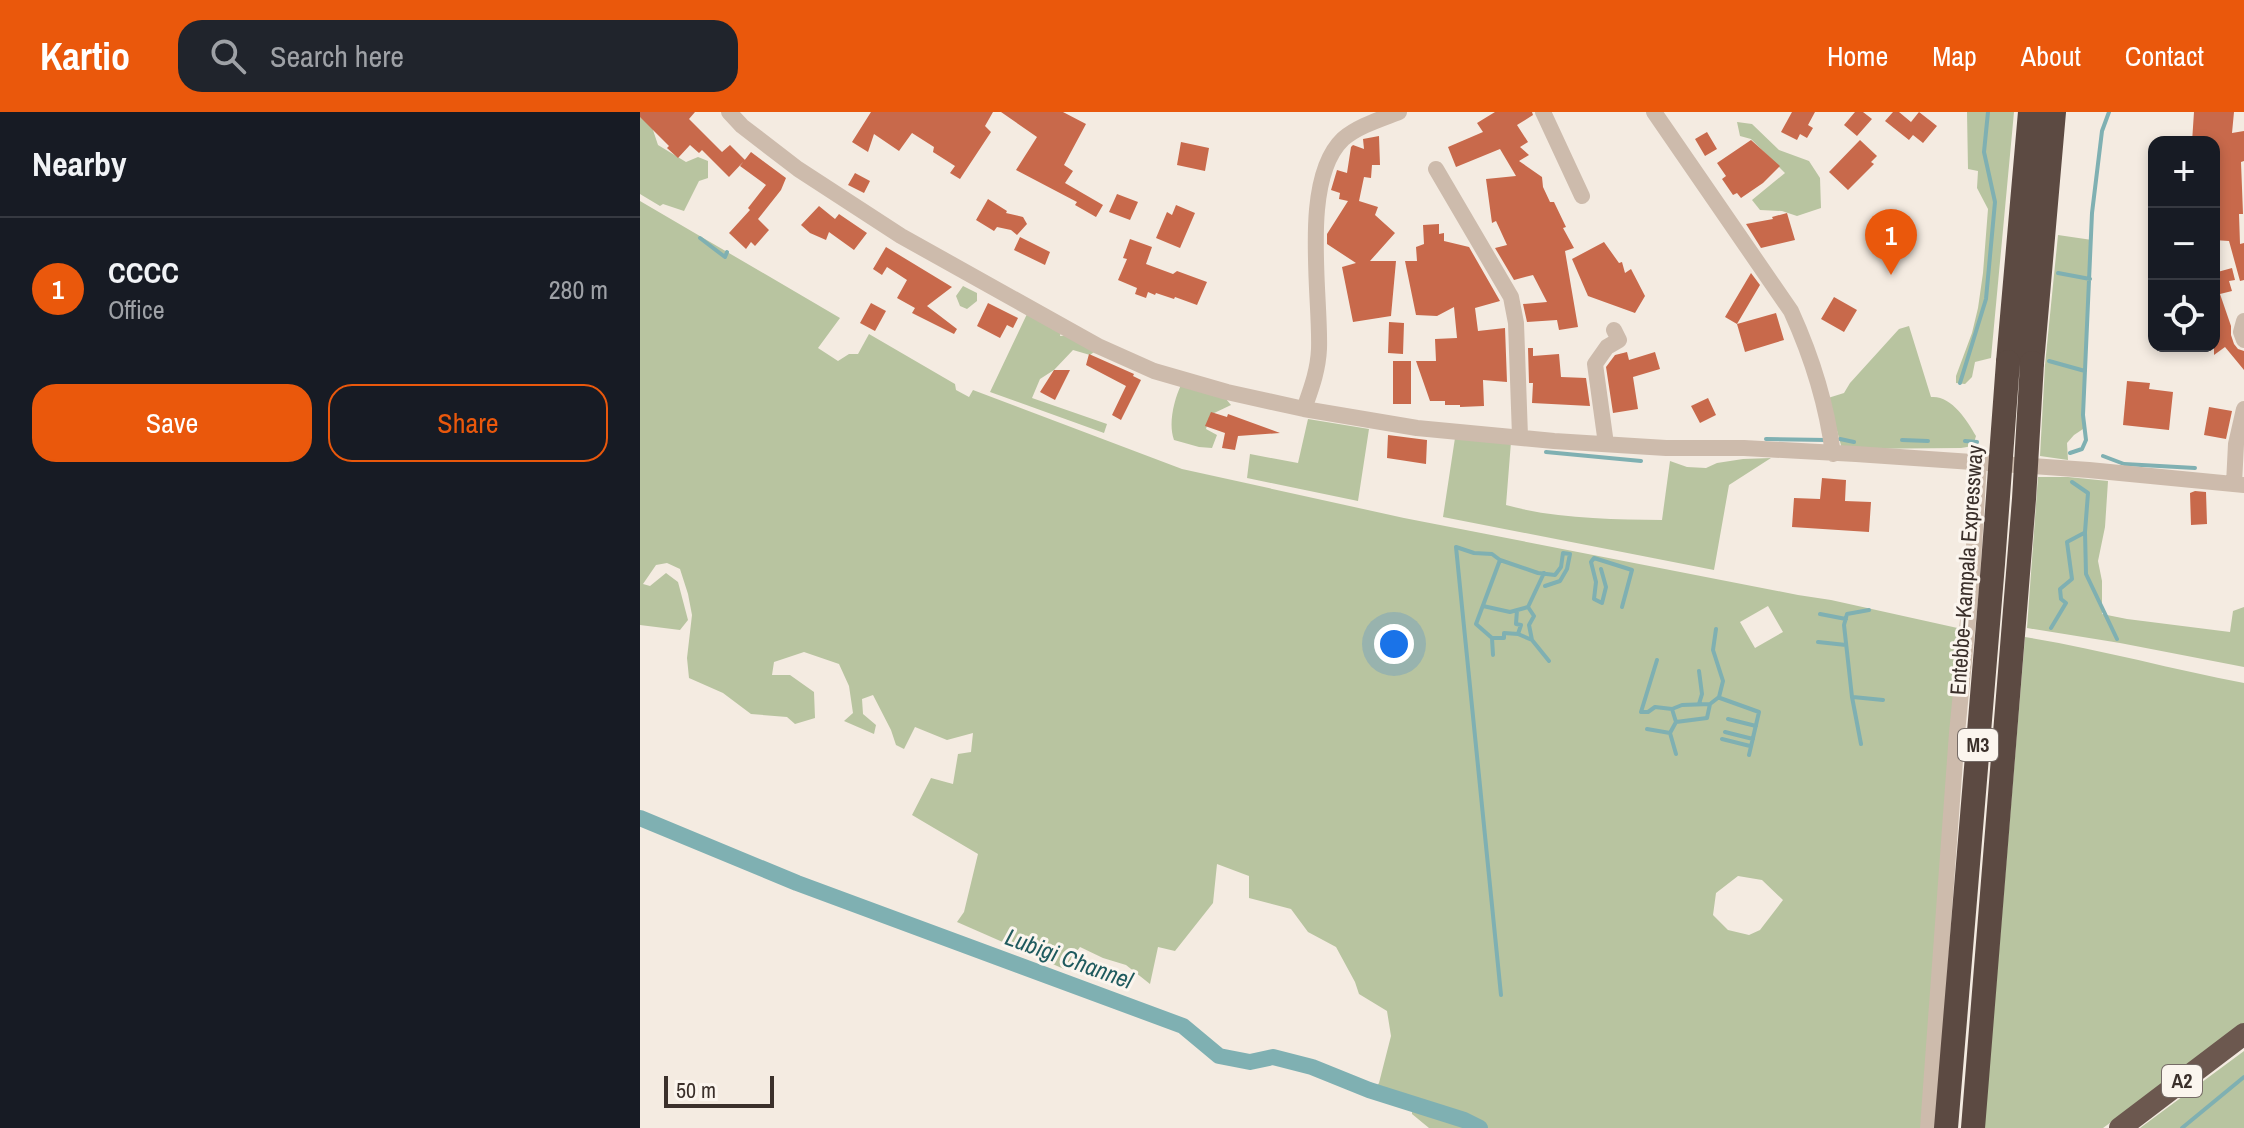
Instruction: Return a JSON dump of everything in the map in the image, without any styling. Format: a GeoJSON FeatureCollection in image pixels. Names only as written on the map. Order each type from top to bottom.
{"type":"FeatureCollection","features":[{"type":"Feature","properties":{"kind":"highway","name":"Entebbe–Kampala Expressway"},"geometry":{"type":"LineString","coordinates":[[1946,1128],[2030,112]]}},
{"type":"Feature","properties":{"kind":"highway","name":"M3"},"geometry":{"type":"LineString","coordinates":[[1973,1128],[2054,112]]}},
{"type":"Feature","properties":{"kind":"highway","name":"A2"},"geometry":{"type":"LineString","coordinates":[[2120,1128],[2244,1034]]}},
{"type":"Feature","properties":{"kind":"street"},"geometry":{"type":"LineString","coordinates":[[729,112],[742,126],[798,169],[886,227],[1098,346],[1154,371],[1227,392],[1304,409],[1417,428],[1606,444],[1744,448],[1979,462],[2239,485],[2236,444],[2244,409]]}},
{"type":"Feature","properties":{"kind":"street"},"geometry":{"type":"LineString","coordinates":[[1304,409],[1319,354],[1315,239],[1325,170],[1341,141],[1399,112]]}},
{"type":"Feature","properties":{"kind":"street"},"geometry":{"type":"LineString","coordinates":[[1543,112],[1582,196]]}},
{"type":"Feature","properties":{"kind":"street"},"geometry":{"type":"LineString","coordinates":[[1654,112],[1791,311],[1810,361],[1829,426],[1833,454]]}},
{"type":"Feature","properties":{"kind":"street"},"geometry":{"type":"LineString","coordinates":[[1436,169],[1511,297],[1516,323],[1520,436]]}},
{"type":"Feature","properties":{"kind":"street"},"geometry":{"type":"LineString","coordinates":[[2244,321],[2241,332],[2244,340]]}},
{"type":"Feature","properties":{"kind":"street"},"geometry":{"type":"LineString","coordinates":[[1606,444],[1595,364],[1607,347],[1619,340],[1614,330]]}},
{"type":"Feature","properties":{"kind":"street"},"geometry":{"type":"LineString","coordinates":[[1928,1128],[1979,462]]}},
{"type":"Feature","properties":{"kind":"green space"},"geometry":{"type":"Polygon","coordinates":[[[1967,112],[2014,112],[1991,358],[1975,362],[1972,377],[1965,384],[1956,383],[1956,376],[1978,308],[1988,209],[1977,188],[1978,171],[1968,169],[1967,112]]]}},
{"type":"Feature","properties":{"kind":"green space"},"geometry":{"type":"Polygon","coordinates":[[[640,113],[649,118],[658,145],[686,162],[698,157],[708,161],[708,178],[699,181],[684,211],[663,204],[660,206],[640,194],[640,113]]]}},
{"type":"Feature","properties":{"kind":"green space"},"geometry":{"type":"Polygon","coordinates":[[[1737,122],[1752,124],[1779,150],[1809,161],[1820,178],[1821,208],[1797,216],[1782,211],[1760,210],[1752,200],[1785,173],[1751,139],[1740,136],[1737,122]]]}},
{"type":"Feature","properties":{"kind":"green space"},"geometry":{"type":"Polygon","coordinates":[[[640,201],[840,318],[818,348],[838,361],[849,354],[858,354],[869,334],[955,384],[956,390],[969,397],[973,390],[1182,469],[1404,518],[1831,600],[1962,629],[1921,1128],[1429,1128],[1412,1114],[1412,1104],[1373,1092],[1379,1083],[1391,1036],[1387,1011],[1359,994],[1336,947],[1308,932],[1291,909],[1249,898],[1249,876],[1217,864],[1213,903],[1175,951],[1158,947],[1150,984],[1126,965],[1080,947],[1064,969],[957,922],[964,912],[978,854],[912,815],[931,778],[953,784],[958,754],[971,752],[973,733],[947,740],[915,727],[904,749],[896,745],[873,695],[862,699],[863,714],[876,725],[874,734],[844,721],[853,713],[849,686],[839,664],[804,652],[774,662],[772,675],[790,675],[814,692],[815,718],[795,724],[787,717],[751,714],[723,693],[689,678],[687,658],[692,615],[688,594],[680,569],[667,563],[656,565],[643,584],[650,586],[666,573],[678,582],[688,620],[680,630],[640,625],[640,201]],[[1768,606],[1740,622],[1755,648],[1783,632],[1768,606]],[[1738,876],[1716,893],[1713,915],[1728,930],[1749,935],[1760,930],[1783,900],[1762,880],[1738,876]]]}},
{"type":"Feature","properties":{"kind":"green space"},"geometry":{"type":"Polygon","coordinates":[[[2058,235],[2092,240],[2083,429],[2067,443],[2068,460],[2040,456],[2045,365],[2058,235]]]}},
{"type":"Feature","properties":{"kind":"green space"},"geometry":{"type":"Polygon","coordinates":[[[963,286],[977,293],[977,301],[967,309],[960,306],[956,296],[963,286]]]}},
{"type":"Feature","properties":{"kind":"green space"},"geometry":{"type":"Polygon","coordinates":[[[1027,314],[1061,332],[1060,336],[1072,335],[1094,352],[1090,355],[1073,350],[1054,370],[1040,379],[1032,398],[1107,424],[1104,433],[990,392],[1027,314]]]}},
{"type":"Feature","properties":{"kind":"green space"},"geometry":{"type":"Polygon","coordinates":[[[1909,326],[1931,397],[1952,404],[1963,416],[1976,436],[1973,446],[1842,449],[1828,398],[1844,393],[1899,329],[1909,326]]]}},
{"type":"Feature","properties":{"kind":"green space"},"geometry":{"type":"Polygon","coordinates":[[[1181,385],[1221,393],[1231,405],[1210,415],[1206,429],[1217,435],[1212,448],[1174,440],[1173,412],[1181,385]]]}},
{"type":"Feature","properties":{"kind":"green space"},"geometry":{"type":"Polygon","coordinates":[[[1308,419],[1369,429],[1358,501],[1247,478],[1250,454],[1298,463],[1308,419]]]}},
{"type":"Feature","properties":{"kind":"green space"},"geometry":{"type":"Polygon","coordinates":[[[1455,438],[1511,442],[1506,505],[1584,517],[1662,520],[1670,461],[1687,467],[1706,468],[1743,459],[1771,458],[1729,485],[1714,570],[1443,517],[1455,438]]]}},
{"type":"Feature","properties":{"kind":"green space"},"geometry":{"type":"Polygon","coordinates":[[[2038,477],[2108,481],[2105,527],[2098,561],[2102,581],[2102,614],[2230,632],[2233,611],[2244,607],[2244,667],[2027,628],[2038,477]]]}},
{"type":"Feature","properties":{"kind":"green space"},"geometry":{"type":"Polygon","coordinates":[[[2025,637],[2244,683],[2244,1025],[2103,1128],[1984,1128],[2025,637]]]}},
{"type":"Feature","properties":{"kind":"green space"},"geometry":{"type":"Polygon","coordinates":[[[2244,1051],[2244,1128],[2140,1128],[2244,1051]]]}},
{"type":"Feature","properties":{"kind":"building"},"geometry":{"type":"Polygon","coordinates":[[[640,112],[695,112],[689,119],[722,152],[730,145],[745,160],[729,177],[702,150],[699,153],[690,145],[678,158],[640,117],[640,112]]]}},
{"type":"Feature","properties":{"kind":"building"},"geometry":{"type":"Polygon","coordinates":[[[871,112],[993,112],[985,126],[991,132],[960,179],[950,173],[955,166],[912,133],[899,151],[874,134],[868,152],[852,142],[871,112]]]}},
{"type":"Feature","properties":{"kind":"building"},"geometry":{"type":"Polygon","coordinates":[[[1001,112],[1063,112],[1086,124],[1064,165],[1073,171],[1065,183],[1103,205],[1096,217],[1075,205],[1077,202],[1016,170],[1037,137],[1001,112]]]}},
{"type":"Feature","properties":{"kind":"building"},"geometry":{"type":"Polygon","coordinates":[[[1495,112],[1532,112],[1533,115],[1517,125],[1528,142],[1520,147],[1529,155],[1519,161],[1542,177],[1543,187],[1550,202],[1554,202],[1574,248],[1565,251],[1578,327],[1559,330],[1557,320],[1527,322],[1523,304],[1547,302],[1533,275],[1514,280],[1495,248],[1507,245],[1496,221],[1492,223],[1486,179],[1516,176],[1500,149],[1456,167],[1448,147],[1483,132],[1477,123],[1495,112]]]}},
{"type":"Feature","properties":{"kind":"building"},"geometry":{"type":"Polygon","coordinates":[[[1792,112],[1815,112],[1808,125],[1813,128],[1807,138],[1800,134],[1797,140],[1781,132],[1792,112]]]}},
{"type":"Feature","properties":{"kind":"building"},"geometry":{"type":"Polygon","coordinates":[[[1855,112],[1863,112],[1872,119],[1857,136],[1844,125],[1855,112]]]}},
{"type":"Feature","properties":{"kind":"building"},"geometry":{"type":"Polygon","coordinates":[[[1893,112],[1899,112],[1911,122],[1919,112],[1937,126],[1923,143],[1913,135],[1909,140],[1885,121],[1893,112]]]}},
{"type":"Feature","properties":{"kind":"building"},"geometry":{"type":"Polygon","coordinates":[[[2194,112],[2234,112],[2232,133],[2244,131],[2244,161],[2241,162],[2243,214],[2239,214],[2240,244],[2244,243],[2244,280],[2240,281],[2229,241],[2220,240],[2220,136],[2192,136],[2194,112]]]}},
{"type":"Feature","properties":{"kind":"building"},"geometry":{"type":"Polygon","coordinates":[[[1707,132],[1717,149],[1705,156],[1695,139],[1707,132]]]}},
{"type":"Feature","properties":{"kind":"building"},"geometry":{"type":"Polygon","coordinates":[[[1379,136],[1380,165],[1372,165],[1371,178],[1364,177],[1359,201],[1378,207],[1375,215],[1395,233],[1370,261],[1396,261],[1391,316],[1353,322],[1342,267],[1356,263],[1327,244],[1327,234],[1348,201],[1339,199],[1340,193],[1331,190],[1337,170],[1347,173],[1351,147],[1364,149],[1363,139],[1379,136]]]}},
{"type":"Feature","properties":{"kind":"building"},"geometry":{"type":"Polygon","coordinates":[[[1751,140],[1780,166],[1741,198],[1737,193],[1733,195],[1722,179],[1726,176],[1717,163],[1751,140]]]}},
{"type":"Feature","properties":{"kind":"building"},"geometry":{"type":"Polygon","coordinates":[[[1860,140],[1877,156],[1871,162],[1874,164],[1848,190],[1829,172],[1860,140]]]}},
{"type":"Feature","properties":{"kind":"building"},"geometry":{"type":"Polygon","coordinates":[[[1181,142],[1209,148],[1205,171],[1177,165],[1181,142]]]}},
{"type":"Feature","properties":{"kind":"building"},"geometry":{"type":"Polygon","coordinates":[[[751,152],[786,178],[781,190],[758,219],[769,230],[755,246],[751,242],[746,249],[729,233],[750,210],[748,208],[766,185],[740,166],[751,152]]]}},
{"type":"Feature","properties":{"kind":"building"},"geometry":{"type":"Polygon","coordinates":[[[855,173],[870,181],[864,193],[848,185],[855,173]]]}},
{"type":"Feature","properties":{"kind":"building"},"geometry":{"type":"Polygon","coordinates":[[[1117,194],[1138,202],[1130,220],[1109,212],[1117,194]]]}},
{"type":"Feature","properties":{"kind":"building"},"geometry":{"type":"Polygon","coordinates":[[[988,199],[1006,213],[1023,217],[1027,224],[1017,235],[1011,230],[997,227],[994,231],[976,220],[988,199]]]}},
{"type":"Feature","properties":{"kind":"building"},"geometry":{"type":"Polygon","coordinates":[[[1176,205],[1195,213],[1180,248],[1156,238],[1167,212],[1172,215],[1176,205]]]}},
{"type":"Feature","properties":{"kind":"building"},"geometry":{"type":"Polygon","coordinates":[[[819,206],[835,219],[839,214],[867,233],[854,250],[829,232],[826,240],[801,225],[819,206]]]}},
{"type":"Feature","properties":{"kind":"building"},"geometry":{"type":"Polygon","coordinates":[[[1787,213],[1795,240],[1761,248],[1746,224],[1787,213]]]}},
{"type":"Feature","properties":{"kind":"building"},"geometry":{"type":"Polygon","coordinates":[[[1439,224],[1439,234],[1444,233],[1444,241],[1469,247],[1500,301],[1475,308],[1478,331],[1505,328],[1507,382],[1483,380],[1484,406],[1460,407],[1445,405],[1445,401],[1430,401],[1416,361],[1436,361],[1435,339],[1457,338],[1454,307],[1437,316],[1416,315],[1405,261],[1417,261],[1416,247],[1424,244],[1423,225],[1439,224]]]}},
{"type":"Feature","properties":{"kind":"building"},"geometry":{"type":"Polygon","coordinates":[[[1020,237],[1050,252],[1045,265],[1014,250],[1020,237]]]}},
{"type":"Feature","properties":{"kind":"building"},"geometry":{"type":"Polygon","coordinates":[[[1130,239],[1152,247],[1146,264],[1207,282],[1197,305],[1156,293],[1148,292],[1146,298],[1135,294],[1137,288],[1118,280],[1127,259],[1123,258],[1130,239]]]}},
{"type":"Feature","properties":{"kind":"building"},"geometry":{"type":"Polygon","coordinates":[[[1604,242],[1619,263],[1622,262],[1625,273],[1631,269],[1645,296],[1635,313],[1588,296],[1572,259],[1604,242]]]}},
{"type":"Feature","properties":{"kind":"building"},"geometry":{"type":"Polygon","coordinates":[[[886,247],[952,287],[927,306],[957,329],[954,334],[912,313],[915,308],[897,298],[907,280],[887,267],[882,275],[873,269],[886,247]]]}},
{"type":"Feature","properties":{"kind":"building"},"geometry":{"type":"Polygon","coordinates":[[[2232,268],[2235,280],[2229,281],[2232,291],[2220,294],[2220,271],[2232,268]]]}},
{"type":"Feature","properties":{"kind":"building"},"geometry":{"type":"Polygon","coordinates":[[[1751,273],[1760,285],[1737,324],[1725,317],[1751,273]]]}},
{"type":"Feature","properties":{"kind":"building"},"geometry":{"type":"Polygon","coordinates":[[[2220,294],[2234,344],[2244,351],[2244,370],[2225,347],[2220,351],[2220,294]]]}},
{"type":"Feature","properties":{"kind":"building"},"geometry":{"type":"Polygon","coordinates":[[[1834,297],[1857,310],[1844,332],[1821,319],[1834,297]]]}},
{"type":"Feature","properties":{"kind":"building"},"geometry":{"type":"Polygon","coordinates":[[[871,303],[886,311],[875,331],[860,323],[871,303]]]}},
{"type":"Feature","properties":{"kind":"building"},"geometry":{"type":"Polygon","coordinates":[[[988,303],[1018,318],[1013,328],[1007,325],[1000,338],[977,326],[988,303]]]}},
{"type":"Feature","properties":{"kind":"building"},"geometry":{"type":"Polygon","coordinates":[[[1776,313],[1784,340],[1745,352],[1737,324],[1776,313]]]}},
{"type":"Feature","properties":{"kind":"building"},"geometry":{"type":"Polygon","coordinates":[[[1389,322],[1404,323],[1403,354],[1388,353],[1389,322]]]}},
{"type":"Feature","properties":{"kind":"building"},"geometry":{"type":"Polygon","coordinates":[[[1528,348],[1533,348],[1533,356],[1559,354],[1561,377],[1586,378],[1590,406],[1532,403],[1533,383],[1529,383],[1528,348]]]}},
{"type":"Feature","properties":{"kind":"building"},"geometry":{"type":"Polygon","coordinates":[[[1627,352],[1629,360],[1655,352],[1660,369],[1633,377],[1638,409],[1613,413],[1606,367],[1615,355],[1627,352]]]}},
{"type":"Feature","properties":{"kind":"building"},"geometry":{"type":"Polygon","coordinates":[[[1089,354],[1141,380],[1121,420],[1112,415],[1126,386],[1086,365],[1089,354]]]}},
{"type":"Feature","properties":{"kind":"building"},"geometry":{"type":"Polygon","coordinates":[[[1393,361],[1411,361],[1411,404],[1393,404],[1393,361]]]}},
{"type":"Feature","properties":{"kind":"building"},"geometry":{"type":"Polygon","coordinates":[[[1054,370],[1070,370],[1055,400],[1040,392],[1054,370]]]}},
{"type":"Feature","properties":{"kind":"building"},"geometry":{"type":"Polygon","coordinates":[[[2127,381],[2150,383],[2149,389],[2173,392],[2169,430],[2123,425],[2127,381]]]}},
{"type":"Feature","properties":{"kind":"building"},"geometry":{"type":"Polygon","coordinates":[[[1708,398],[1716,415],[1700,423],[1691,406],[1708,398]]]}},
{"type":"Feature","properties":{"kind":"building"},"geometry":{"type":"Polygon","coordinates":[[[2209,407],[2232,411],[2226,439],[2204,435],[2209,407]]]}},
{"type":"Feature","properties":{"kind":"building"},"geometry":{"type":"Polygon","coordinates":[[[1211,412],[1227,417],[1228,414],[1280,433],[1238,436],[1235,450],[1222,448],[1225,433],[1205,426],[1211,412]]]}},
{"type":"Feature","properties":{"kind":"building"},"geometry":{"type":"Polygon","coordinates":[[[1388,435],[1427,440],[1426,464],[1387,458],[1388,435]]]}},
{"type":"Feature","properties":{"kind":"building"},"geometry":{"type":"Polygon","coordinates":[[[1822,478],[1846,480],[1845,501],[1871,502],[1869,532],[1792,527],[1794,498],[1820,499],[1822,478]]]}},
{"type":"Feature","properties":{"kind":"building"},"geometry":{"type":"Polygon","coordinates":[[[2206,492],[2207,524],[2191,525],[2190,493],[2206,492]]]}},
{"type":"Feature","properties":{"kind":"waterway"},"geometry":{"type":"LineString","coordinates":[[1960,383],[1986,299],[1995,202],[1984,152],[1988,112]]}},
{"type":"Feature","properties":{"kind":"waterway"},"geometry":{"type":"LineString","coordinates":[[2070,453],[2082,449],[2086,440],[2083,415],[2092,213],[2102,131],[2109,112]]}},
{"type":"Feature","properties":{"kind":"waterway"},"geometry":{"type":"LineString","coordinates":[[700,238],[725,257],[727,252]]}},
{"type":"Feature","properties":{"kind":"waterway"},"geometry":{"type":"LineString","coordinates":[[2058,273],[2090,279]]}},
{"type":"Feature","properties":{"kind":"waterway"},"geometry":{"type":"LineString","coordinates":[[2049,361],[2085,371]]}},
{"type":"Feature","properties":{"kind":"waterway"},"geometry":{"type":"LineString","coordinates":[[1766,439],[1826,440]]}},
{"type":"Feature","properties":{"kind":"waterway"},"geometry":{"type":"LineString","coordinates":[[1840,439],[1854,442]]}},
{"type":"Feature","properties":{"kind":"waterway"},"geometry":{"type":"LineString","coordinates":[[1902,440],[1928,441]]}},
{"type":"Feature","properties":{"kind":"waterway"},"geometry":{"type":"LineString","coordinates":[[1965,441],[1977,442]]}},
{"type":"Feature","properties":{"kind":"waterway"},"geometry":{"type":"LineString","coordinates":[[1546,452],[1641,461]]}},
{"type":"Feature","properties":{"kind":"waterway"},"geometry":{"type":"LineString","coordinates":[[2103,456],[2124,464],[2195,468]]}},
{"type":"Feature","properties":{"kind":"waterway"},"geometry":{"type":"LineString","coordinates":[[2072,482],[2088,493],[2086,574],[2117,639]]}},
{"type":"Feature","properties":{"kind":"waterway"},"geometry":{"type":"LineString","coordinates":[[2051,628],[2066,603],[2061,599],[2060,589],[2072,579],[2067,542],[2084,533]]}},
{"type":"Feature","properties":{"kind":"waterway"},"geometry":{"type":"LineString","coordinates":[[1501,995],[1456,547],[1474,553],[1492,554],[1500,560],[1538,573],[1555,575],[1561,567],[1563,553],[1570,554],[1560,581],[1545,586]]}},
{"type":"Feature","properties":{"kind":"waterway"},"geometry":{"type":"LineString","coordinates":[[1601,569],[1606,587],[1602,603],[1594,599],[1596,582],[1591,562],[1594,558],[1632,570],[1622,607]]}},
{"type":"Feature","properties":{"kind":"waterway"},"geometry":{"type":"LineString","coordinates":[[1493,655],[1492,638],[1476,624],[1500,560]]}},
{"type":"Feature","properties":{"kind":"waterway"},"geometry":{"type":"LineString","coordinates":[[1483,606],[1510,612],[1528,607],[1544,573]]}},
{"type":"Feature","properties":{"kind":"waterway"},"geometry":{"type":"LineString","coordinates":[[1528,607],[1534,616],[1529,625],[1532,640],[1549,661]]}},
{"type":"Feature","properties":{"kind":"waterway"},"geometry":{"type":"LineString","coordinates":[[1517,610],[1516,624],[1521,625],[1518,634]]}},
{"type":"Feature","properties":{"kind":"waterway"},"geometry":{"type":"LineString","coordinates":[[1861,744],[1844,625],[1847,614],[1869,610]]}},
{"type":"Feature","properties":{"kind":"waterway"},"geometry":{"type":"LineString","coordinates":[[1820,614],[1846,619]]}},
{"type":"Feature","properties":{"kind":"waterway"},"geometry":{"type":"LineString","coordinates":[[1676,754],[1670,733],[1676,722],[1707,718],[1710,704],[1719,697],[1723,681],[1713,650],[1716,629]]}},
{"type":"Feature","properties":{"kind":"waterway"},"geometry":{"type":"LineString","coordinates":[[1493,638],[1504,638],[1504,633],[1518,634],[1532,640]]}},
{"type":"Feature","properties":{"kind":"waterway"},"geometry":{"type":"LineString","coordinates":[[1818,642],[1846,645]]}},
{"type":"Feature","properties":{"kind":"waterway"},"geometry":{"type":"LineString","coordinates":[[1657,660],[1641,712],[1655,707],[1672,709]]}},
{"type":"Feature","properties":{"kind":"waterway"},"geometry":{"type":"LineString","coordinates":[[1699,671],[1702,694],[1699,704]]}},
{"type":"Feature","properties":{"kind":"waterway"},"geometry":{"type":"LineString","coordinates":[[1853,697],[1883,700]]}},
{"type":"Feature","properties":{"kind":"waterway"},"geometry":{"type":"LineString","coordinates":[[1720,698],[1759,712],[1749,755]]}},
{"type":"Feature","properties":{"kind":"waterway"},"geometry":{"type":"LineString","coordinates":[[1676,722],[1672,709],[1682,705],[1710,704]]}},
{"type":"Feature","properties":{"kind":"waterway"},"geometry":{"type":"LineString","coordinates":[[1728,719],[1756,726]]}},
{"type":"Feature","properties":{"kind":"waterway"},"geometry":{"type":"LineString","coordinates":[[1647,729],[1670,733]]}},
{"type":"Feature","properties":{"kind":"waterway"},"geometry":{"type":"LineString","coordinates":[[1725,732],[1753,739]]}},
{"type":"Feature","properties":{"kind":"waterway"},"geometry":{"type":"LineString","coordinates":[[1722,739],[1750,746]]}},
{"type":"Feature","properties":{"kind":"waterway","name":"Lubigi Channel"},"geometry":{"type":"LineString","coordinates":[[640,818],[797,883],[1183,1026],[1219,1056],[1250,1062],[1273,1057],[1312,1067],[1480,1128]]}},
{"type":"Feature","properties":{"kind":"waterway"},"geometry":{"type":"LineString","coordinates":[[2182,1128],[2244,1077]]}},
{"type":"Feature","properties":{"kind":"place","name":"CCCC"},"geometry":{"type":"Point","coordinates":[1891,275]}}]}
